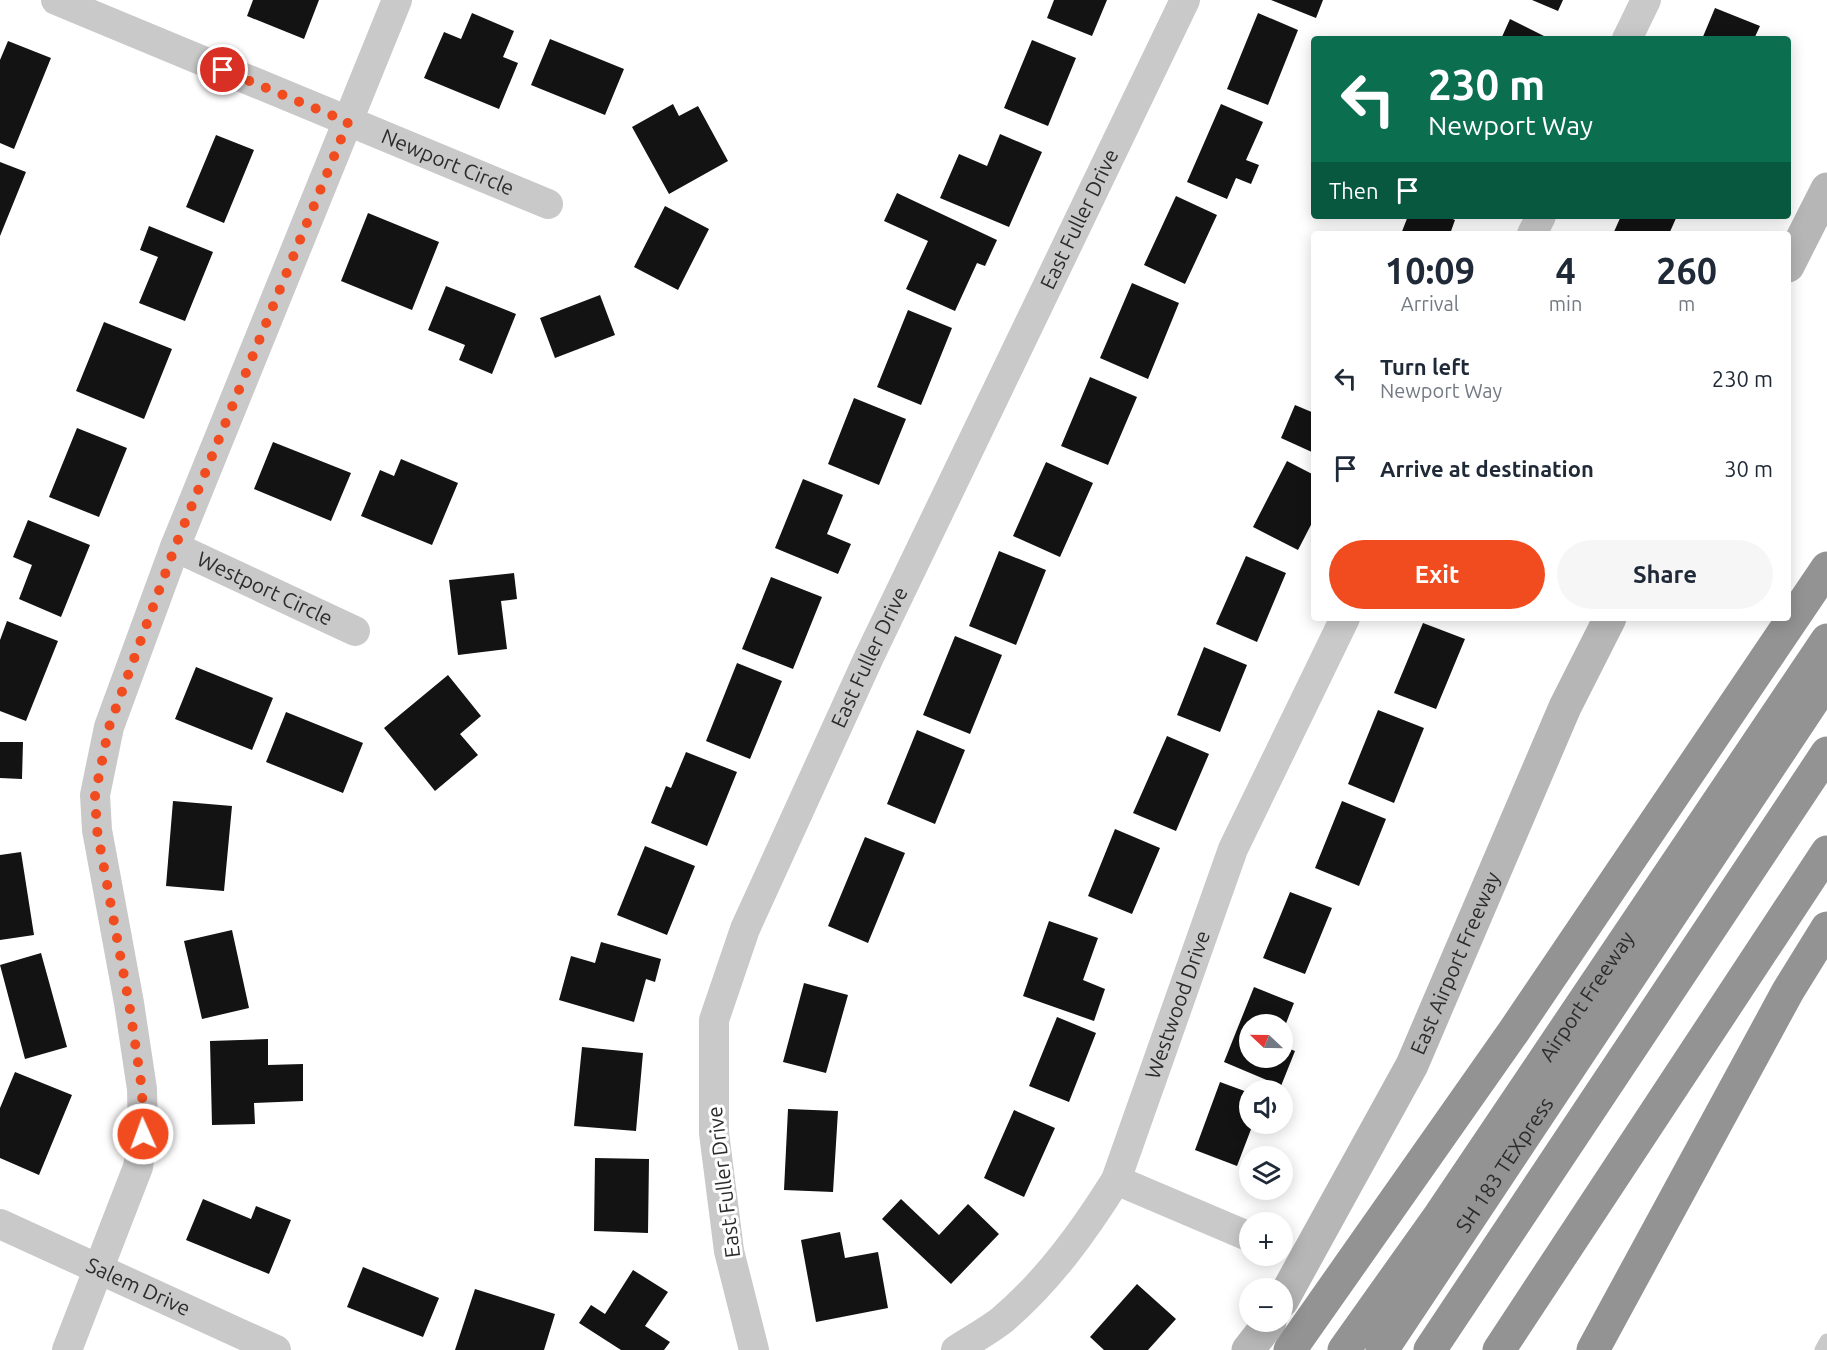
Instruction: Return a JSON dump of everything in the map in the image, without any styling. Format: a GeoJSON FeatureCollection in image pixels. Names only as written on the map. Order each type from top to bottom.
{"type":"FeatureCollection","features":[{"type":"Feature","properties":{"kind":"highway"},"geometry":{"type":"LineString","coordinates":[[1290,1350],[1514,1031],[1827,568]]}},
{"type":"Feature","properties":{"kind":"highway","name":"Airport Freeway"},"geometry":{"type":"LineString","coordinates":[[1344,1350],[1440,1215],[1827,640]]}},
{"type":"Feature","properties":{"kind":"highway","name":"SH 183 TEXpress"},"geometry":{"type":"LineString","coordinates":[[1382,1350],[1827,681]]}},
{"type":"Feature","properties":{"kind":"highway","name":"SH 183 TEXpress"},"geometry":{"type":"LineString","coordinates":[[1430,1350],[1827,753]]}},
{"type":"Feature","properties":{"kind":"highway"},"geometry":{"type":"LineString","coordinates":[[1499,1350],[1827,852]]}},
{"type":"Feature","properties":{"kind":"highway"},"geometry":{"type":"LineString","coordinates":[[1593,1350],[1788,991],[1827,928]]}},
{"type":"Feature","properties":{"kind":"main road"},"geometry":{"type":"LineString","coordinates":[[1791,260],[1827,189]]}},
{"type":"Feature","properties":{"kind":"main road","name":"East Airport Freeway"},"geometry":{"type":"LineString","coordinates":[[1293,1281],[1412,1065],[1565,707],[1608,621]]}},
{"type":"Feature","properties":{"kind":"main road"},"geometry":{"type":"LineString","coordinates":[[1248,1350],[1262,1332]]}},
{"type":"Feature","properties":{"kind":"street","name":"Newport Circle"},"geometry":{"type":"LineString","coordinates":[[56,0],[549,204]]}},
{"type":"Feature","properties":{"kind":"street"},"geometry":{"type":"LineString","coordinates":[[67,1350],[138,1167],[143,1134],[142,1089],[129,1003],[97,830],[95,795],[109,727],[175,547],[397,0]]}},
{"type":"Feature","properties":{"kind":"street","name":"East Fuller Drive"},"geometry":{"type":"LineString","coordinates":[[754,1350],[729,1251],[714,1133],[714,1020],[745,929],[869,657],[1185,0]]}},
{"type":"Feature","properties":{"kind":"street"},"geometry":{"type":"LineString","coordinates":[[1628,36],[1646,0]]}},
{"type":"Feature","properties":{"kind":"street","name":"Westport Circle"},"geometry":{"type":"LineString","coordinates":[[175,547],[355,631]]}},
{"type":"Feature","properties":{"kind":"street","name":"Westwood Drive"},"geometry":{"type":"LineString","coordinates":[[956,1350],[1001,1321],[1049,1274],[1085,1229],[1116,1180],[1233,849],[1344,621]]}},
{"type":"Feature","properties":{"kind":"street"},"geometry":{"type":"LineString","coordinates":[[1116,1180],[1239,1232]]}},
{"type":"Feature","properties":{"kind":"street","name":"Salem Drive"},"geometry":{"type":"LineString","coordinates":[[0,1224],[276,1350]]}},
{"type":"Feature","properties":{"kind":"lane"},"geometry":{"type":"LineString","coordinates":[[1822,1350],[1827,1341]]}},
{"type":"Feature","properties":{"kind":"building"},"geometry":{"type":"Polygon","coordinates":[[[253,0],[319,0],[304,39],[247,16],[253,0]]]}},
{"type":"Feature","properties":{"kind":"building"},"geometry":{"type":"Polygon","coordinates":[[[1054,0],[1107,0],[1092,36],[1047,18],[1054,0]]]}},
{"type":"Feature","properties":{"kind":"building"},"geometry":{"type":"Polygon","coordinates":[[[1271,0],[1323,0],[1316,18],[1271,0]]]}},
{"type":"Feature","properties":{"kind":"building"},"geometry":{"type":"Polygon","coordinates":[[[1532,0],[1563,0],[1558,11],[1532,0]]]}},
{"type":"Feature","properties":{"kind":"building"},"geometry":{"type":"Polygon","coordinates":[[[1715,8],[1760,26],[1755,36],[1703,36],[1715,8]]]}},
{"type":"Feature","properties":{"kind":"building"},"geometry":{"type":"Polygon","coordinates":[[[472,13],[514,31],[503,57],[518,63],[499,109],[424,78],[444,32],[461,39],[472,13]]]}},
{"type":"Feature","properties":{"kind":"building"},"geometry":{"type":"Polygon","coordinates":[[[1258,13],[1298,30],[1268,105],[1227,89],[1258,13]]]}},
{"type":"Feature","properties":{"kind":"building"},"geometry":{"type":"Polygon","coordinates":[[[1510,19],[1544,36],[1502,36],[1510,19]]]}},
{"type":"Feature","properties":{"kind":"building"},"geometry":{"type":"Polygon","coordinates":[[[550,39],[624,69],[605,115],[531,85],[550,39]]]}},
{"type":"Feature","properties":{"kind":"building"},"geometry":{"type":"Polygon","coordinates":[[[1032,40],[1076,58],[1048,126],[1004,108],[1032,40]]]}},
{"type":"Feature","properties":{"kind":"building"},"geometry":{"type":"Polygon","coordinates":[[[8,41],[51,58],[14,149],[0,143],[0,60],[8,41]]]}},
{"type":"Feature","properties":{"kind":"building"},"geometry":{"type":"Polygon","coordinates":[[[673,104],[679,116],[698,106],[728,161],[669,194],[632,127],[673,104]]]}},
{"type":"Feature","properties":{"kind":"building"},"geometry":{"type":"Polygon","coordinates":[[[1221,104],[1263,122],[1246,160],[1259,165],[1251,184],[1236,178],[1227,199],[1187,182],[1221,104]]]}},
{"type":"Feature","properties":{"kind":"building"},"geometry":{"type":"Polygon","coordinates":[[[1000,134],[1042,152],[1009,227],[940,198],[959,154],[987,166],[1000,134]]]}},
{"type":"Feature","properties":{"kind":"building"},"geometry":{"type":"Polygon","coordinates":[[[216,135],[254,150],[224,223],[186,207],[216,135]]]}},
{"type":"Feature","properties":{"kind":"building"},"geometry":{"type":"Polygon","coordinates":[[[0,162],[26,172],[0,236],[0,162]]]}},
{"type":"Feature","properties":{"kind":"building"},"geometry":{"type":"Polygon","coordinates":[[[897,193],[997,240],[985,266],[977,263],[955,311],[906,289],[928,241],[884,221],[897,193]]]}},
{"type":"Feature","properties":{"kind":"building"},"geometry":{"type":"Polygon","coordinates":[[[1176,196],[1217,215],[1185,284],[1144,265],[1176,196]]]}},
{"type":"Feature","properties":{"kind":"building"},"geometry":{"type":"Polygon","coordinates":[[[665,206],[709,229],[678,290],[634,267],[665,206]]]}},
{"type":"Feature","properties":{"kind":"building"},"geometry":{"type":"Polygon","coordinates":[[[368,213],[439,242],[412,310],[341,281],[368,213]]]}},
{"type":"Feature","properties":{"kind":"building"},"geometry":{"type":"Polygon","coordinates":[[[1407,219],[1455,220],[1451,231],[1402,231],[1407,219]]]}},
{"type":"Feature","properties":{"kind":"building"},"geometry":{"type":"Polygon","coordinates":[[[1620,219],[1676,219],[1670,231],[1614,231],[1620,219]]]}},
{"type":"Feature","properties":{"kind":"building"},"geometry":{"type":"Polygon","coordinates":[[[149,226],[213,252],[185,321],[139,303],[158,257],[140,250],[149,226]]]}},
{"type":"Feature","properties":{"kind":"building"},"geometry":{"type":"Polygon","coordinates":[[[1132,283],[1179,303],[1148,379],[1100,358],[1132,283]]]}},
{"type":"Feature","properties":{"kind":"building"},"geometry":{"type":"Polygon","coordinates":[[[446,286],[516,314],[492,374],[459,360],[465,345],[428,330],[446,286]]]}},
{"type":"Feature","properties":{"kind":"building"},"geometry":{"type":"Polygon","coordinates":[[[600,295],[615,335],[555,358],[540,318],[600,295]]]}},
{"type":"Feature","properties":{"kind":"building"},"geometry":{"type":"Polygon","coordinates":[[[908,310],[952,328],[921,405],[877,387],[908,310]]]}},
{"type":"Feature","properties":{"kind":"building"},"geometry":{"type":"Polygon","coordinates":[[[104,322],[172,349],[144,419],[76,391],[104,322]]]}},
{"type":"Feature","properties":{"kind":"building"},"geometry":{"type":"Polygon","coordinates":[[[1090,377],[1137,397],[1108,465],[1061,446],[1090,377]]]}},
{"type":"Feature","properties":{"kind":"building"},"geometry":{"type":"Polygon","coordinates":[[[854,398],[906,419],[879,485],[828,464],[854,398]]]}},
{"type":"Feature","properties":{"kind":"building"},"geometry":{"type":"Polygon","coordinates":[[[1295,405],[1311,412],[1311,452],[1281,438],[1295,405]]]}},
{"type":"Feature","properties":{"kind":"building"},"geometry":{"type":"Polygon","coordinates":[[[77,428],[127,448],[99,517],[49,497],[77,428]]]}},
{"type":"Feature","properties":{"kind":"building"},"geometry":{"type":"Polygon","coordinates":[[[273,442],[351,473],[331,521],[254,489],[273,442]]]}},
{"type":"Feature","properties":{"kind":"building"},"geometry":{"type":"Polygon","coordinates":[[[401,459],[458,483],[432,545],[361,516],[380,470],[394,476],[401,459]]]}},
{"type":"Feature","properties":{"kind":"building"},"geometry":{"type":"Polygon","coordinates":[[[1287,461],[1311,473],[1311,525],[1298,550],[1253,527],[1287,461]]]}},
{"type":"Feature","properties":{"kind":"building"},"geometry":{"type":"Polygon","coordinates":[[[1046,462],[1093,483],[1060,557],[1013,536],[1046,462]]]}},
{"type":"Feature","properties":{"kind":"building"},"geometry":{"type":"Polygon","coordinates":[[[803,479],[843,495],[827,534],[851,544],[838,574],[775,548],[803,479]]]}},
{"type":"Feature","properties":{"kind":"building"},"geometry":{"type":"Polygon","coordinates":[[[28,520],[90,545],[61,617],[19,599],[32,565],[13,557],[28,520]]]}},
{"type":"Feature","properties":{"kind":"building"},"geometry":{"type":"Polygon","coordinates":[[[999,551],[1046,570],[1016,645],[969,626],[999,551]]]}},
{"type":"Feature","properties":{"kind":"building"},"geometry":{"type":"Polygon","coordinates":[[[1246,556],[1286,573],[1257,642],[1216,624],[1246,556]]]}},
{"type":"Feature","properties":{"kind":"building"},"geometry":{"type":"Polygon","coordinates":[[[514,573],[517,599],[501,601],[507,649],[458,655],[449,580],[514,573]]]}},
{"type":"Feature","properties":{"kind":"building"},"geometry":{"type":"Polygon","coordinates":[[[771,577],[822,597],[793,669],[742,649],[771,577]]]}},
{"type":"Feature","properties":{"kind":"building"},"geometry":{"type":"Polygon","coordinates":[[[7,621],[58,641],[26,721],[0,711],[0,640],[7,621]]]}},
{"type":"Feature","properties":{"kind":"building"},"geometry":{"type":"Polygon","coordinates":[[[1423,623],[1465,639],[1436,709],[1394,693],[1423,623]]]}},
{"type":"Feature","properties":{"kind":"building"},"geometry":{"type":"Polygon","coordinates":[[[955,636],[1002,655],[970,734],[923,715],[955,636]]]}},
{"type":"Feature","properties":{"kind":"building"},"geometry":{"type":"Polygon","coordinates":[[[1204,647],[1247,665],[1220,732],[1177,715],[1204,647]]]}},
{"type":"Feature","properties":{"kind":"building"},"geometry":{"type":"Polygon","coordinates":[[[737,663],[782,681],[750,759],[706,741],[737,663]]]}},
{"type":"Feature","properties":{"kind":"building"},"geometry":{"type":"Polygon","coordinates":[[[196,667],[273,698],[252,750],[175,719],[196,667]]]}},
{"type":"Feature","properties":{"kind":"building"},"geometry":{"type":"Polygon","coordinates":[[[448,675],[481,716],[460,734],[478,755],[435,791],[384,728],[448,675]]]}},
{"type":"Feature","properties":{"kind":"building"},"geometry":{"type":"Polygon","coordinates":[[[1378,710],[1424,728],[1394,803],[1348,784],[1378,710]]]}},
{"type":"Feature","properties":{"kind":"building"},"geometry":{"type":"Polygon","coordinates":[[[286,712],[363,743],[343,793],[266,762],[286,712]]]}},
{"type":"Feature","properties":{"kind":"building"},"geometry":{"type":"Polygon","coordinates":[[[917,730],[965,750],[935,824],[887,804],[917,730]]]}},
{"type":"Feature","properties":{"kind":"building"},"geometry":{"type":"Polygon","coordinates":[[[1167,736],[1209,754],[1176,831],[1133,813],[1167,736]]]}},
{"type":"Feature","properties":{"kind":"building"},"geometry":{"type":"Polygon","coordinates":[[[0,742],[23,742],[22,779],[0,778],[0,742]]]}},
{"type":"Feature","properties":{"kind":"building"},"geometry":{"type":"Polygon","coordinates":[[[686,752],[737,772],[707,846],[651,823],[666,786],[671,788],[686,752]]]}},
{"type":"Feature","properties":{"kind":"building"},"geometry":{"type":"Polygon","coordinates":[[[173,801],[232,806],[224,891],[166,886],[173,801]]]}},
{"type":"Feature","properties":{"kind":"building"},"geometry":{"type":"Polygon","coordinates":[[[1342,801],[1386,819],[1359,886],[1315,868],[1342,801]]]}},
{"type":"Feature","properties":{"kind":"building"},"geometry":{"type":"Polygon","coordinates":[[[1115,829],[1160,848],[1132,914],[1088,896],[1115,829]]]}},
{"type":"Feature","properties":{"kind":"building"},"geometry":{"type":"Polygon","coordinates":[[[865,837],[905,853],[868,943],[828,926],[865,837]]]}},
{"type":"Feature","properties":{"kind":"building"},"geometry":{"type":"Polygon","coordinates":[[[645,846],[695,866],[667,935],[617,915],[645,846]]]}},
{"type":"Feature","properties":{"kind":"building"},"geometry":{"type":"Polygon","coordinates":[[[21,852],[34,935],[0,940],[0,855],[21,852]]]}},
{"type":"Feature","properties":{"kind":"building"},"geometry":{"type":"Polygon","coordinates":[[[1290,892],[1332,908],[1305,974],[1263,958],[1290,892]]]}},
{"type":"Feature","properties":{"kind":"building"},"geometry":{"type":"Polygon","coordinates":[[[1049,921],[1098,938],[1083,980],[1105,989],[1094,1021],[1023,996],[1049,921]]]}},
{"type":"Feature","properties":{"kind":"building"},"geometry":{"type":"Polygon","coordinates":[[[232,930],[249,1008],[202,1019],[184,941],[232,930]]]}},
{"type":"Feature","properties":{"kind":"building"},"geometry":{"type":"Polygon","coordinates":[[[601,942],[661,959],[655,982],[646,979],[634,1022],[559,1000],[571,956],[595,963],[601,942]]]}},
{"type":"Feature","properties":{"kind":"building"},"geometry":{"type":"Polygon","coordinates":[[[41,953],[67,1047],[25,1059],[0,965],[41,953]]]}},
{"type":"Feature","properties":{"kind":"building"},"geometry":{"type":"Polygon","coordinates":[[[804,983],[848,995],[826,1073],[783,1062],[804,983]]]}},
{"type":"Feature","properties":{"kind":"building"},"geometry":{"type":"Polygon","coordinates":[[[1254,987],[1294,1003],[1290,1014],[1243,1014],[1254,987]]]}},
{"type":"Feature","properties":{"kind":"building"},"geometry":{"type":"Polygon","coordinates":[[[1057,1017],[1096,1033],[1069,1102],[1029,1086],[1057,1017]]]}},
{"type":"Feature","properties":{"kind":"building"},"geometry":{"type":"Polygon","coordinates":[[[1239,1024],[1239,1068],[1288,1068],[1283,1080],[1267,1080],[1224,1062],[1239,1024]]]}},
{"type":"Feature","properties":{"kind":"building"},"geometry":{"type":"Polygon","coordinates":[[[268,1039],[268,1065],[303,1064],[303,1101],[254,1103],[255,1124],[212,1125],[210,1041],[268,1039]]]}},
{"type":"Feature","properties":{"kind":"building"},"geometry":{"type":"Polygon","coordinates":[[[582,1047],[643,1053],[636,1131],[574,1126],[582,1047]]]}},
{"type":"Feature","properties":{"kind":"building"},"geometry":{"type":"Polygon","coordinates":[[[15,1072],[72,1095],[39,1175],[0,1158],[0,1108],[15,1072]]]}},
{"type":"Feature","properties":{"kind":"building"},"geometry":{"type":"Polygon","coordinates":[[[1220,1082],[1239,1089],[1239,1134],[1249,1134],[1245,1146],[1239,1146],[1237,1166],[1195,1150],[1220,1082]]]}},
{"type":"Feature","properties":{"kind":"building"},"geometry":{"type":"Polygon","coordinates":[[[788,1109],[838,1111],[833,1192],[784,1190],[788,1109]]]}},
{"type":"Feature","properties":{"kind":"building"},"geometry":{"type":"Polygon","coordinates":[[[1014,1110],[1055,1128],[1024,1197],[984,1178],[1014,1110]]]}},
{"type":"Feature","properties":{"kind":"building"},"geometry":{"type":"Polygon","coordinates":[[[595,1158],[649,1159],[648,1233],[594,1231],[595,1158]]]}},
{"type":"Feature","properties":{"kind":"building"},"geometry":{"type":"Polygon","coordinates":[[[203,1199],[251,1219],[256,1206],[291,1220],[269,1274],[186,1240],[203,1199]]]}},
{"type":"Feature","properties":{"kind":"building"},"geometry":{"type":"Polygon","coordinates":[[[901,1199],[939,1235],[968,1204],[999,1234],[951,1284],[882,1219],[901,1199]]]}},
{"type":"Feature","properties":{"kind":"building"},"geometry":{"type":"Polygon","coordinates":[[[840,1232],[845,1258],[878,1252],[888,1308],[816,1322],[801,1240],[840,1232]]]}},
{"type":"Feature","properties":{"kind":"building"},"geometry":{"type":"Polygon","coordinates":[[[363,1267],[439,1298],[423,1337],[347,1307],[363,1267]]]}},
{"type":"Feature","properties":{"kind":"building"},"geometry":{"type":"Polygon","coordinates":[[[633,1270],[668,1292],[645,1326],[670,1342],[664,1350],[621,1350],[579,1323],[591,1305],[605,1314],[633,1270]]]}},
{"type":"Feature","properties":{"kind":"building"},"geometry":{"type":"Polygon","coordinates":[[[1137,1284],[1176,1319],[1148,1350],[1104,1350],[1090,1337],[1137,1284]]]}},
{"type":"Feature","properties":{"kind":"building"},"geometry":{"type":"Polygon","coordinates":[[[475,1289],[555,1314],[544,1350],[455,1350],[475,1289]]]}},
{"type":"Feature","properties":{"kind":"route"},"geometry":{"type":"LineString","coordinates":[[143,1134],[142,1089],[129,1003],[97,830],[95,795],[109,727],[175,547],[348,122],[223,70]]}}]}
